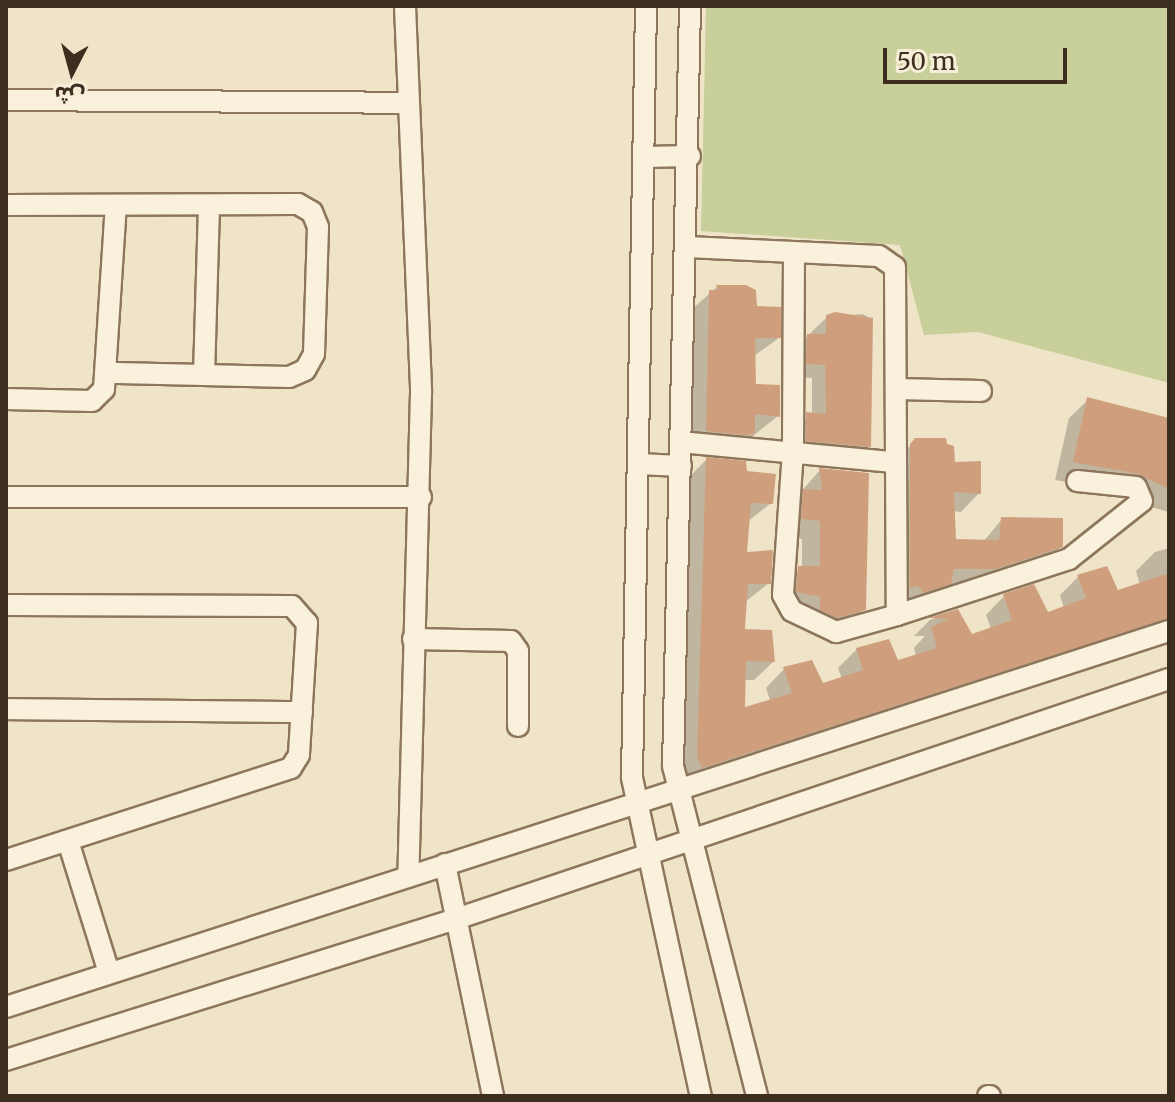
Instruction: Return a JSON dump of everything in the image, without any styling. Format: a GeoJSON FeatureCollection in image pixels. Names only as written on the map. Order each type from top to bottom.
{"type":"FeatureCollection","features":[{"type":"Feature","properties":{"kind":"street"},"geometry":{"type":"LineString","coordinates":[[405,6],[421,497],[413,639],[408,876]]}},
{"type":"Feature","properties":{"kind":"street"},"geometry":{"type":"LineString","coordinates":[[646,6],[632,763],[636,805],[701,1096]]}},
{"type":"Feature","properties":{"kind":"street"},"geometry":{"type":"LineString","coordinates":[[690,6],[690,156],[672,754],[757,1096]]}},
{"type":"Feature","properties":{"kind":"street"},"geometry":{"type":"LineString","coordinates":[[6,100],[408,103]]}},
{"type":"Feature","properties":{"kind":"street"},"geometry":{"type":"LineString","coordinates":[[644,157],[690,156]]}},
{"type":"Feature","properties":{"kind":"street"},"geometry":{"type":"LineString","coordinates":[[6,205],[298,204],[312,212],[318,227],[314,354],[305,370],[289,377],[106,373]]}},
{"type":"Feature","properties":{"kind":"street"},"geometry":{"type":"LineString","coordinates":[[6,399],[92,401],[104,389],[116,205]]}},
{"type":"Feature","properties":{"kind":"street"},"geometry":{"type":"LineString","coordinates":[[204,375],[209,206]]}},
{"type":"Feature","properties":{"kind":"street"},"geometry":{"type":"LineString","coordinates":[[687,247],[879,256],[895,267],[897,389],[893,462],[897,615]]}},
{"type":"Feature","properties":{"kind":"street"},"geometry":{"type":"LineString","coordinates":[[794,253],[793,451],[783,595],[792,611],[836,632],[897,615],[1069,559],[1142,501],[1136,487],[1077,481]]}},
{"type":"Feature","properties":{"kind":"street"},"geometry":{"type":"LineString","coordinates":[[897,389],[981,391]]}},
{"type":"Feature","properties":{"kind":"street"},"geometry":{"type":"LineString","coordinates":[[680,442],[893,462]]}},
{"type":"Feature","properties":{"kind":"street"},"geometry":{"type":"LineString","coordinates":[[638,464],[681,466]]}},
{"type":"Feature","properties":{"kind":"street"},"geometry":{"type":"LineString","coordinates":[[6,497],[421,497]]}},
{"type":"Feature","properties":{"kind":"street"},"geometry":{"type":"LineString","coordinates":[[6,605],[292,606],[307,623],[299,755],[291,768],[6,860]]}},
{"type":"Feature","properties":{"kind":"street"},"geometry":{"type":"LineString","coordinates":[[6,1007],[445,864],[679,792],[1169,631]]}},
{"type":"Feature","properties":{"kind":"street"},"geometry":{"type":"LineString","coordinates":[[413,639],[511,641],[518,651],[518,726]]}},
{"type":"Feature","properties":{"kind":"street"},"geometry":{"type":"LineString","coordinates":[[6,1060],[459,918],[1169,679]]}},
{"type":"Feature","properties":{"kind":"street"},"geometry":{"type":"LineString","coordinates":[[6,709],[302,712]]}},
{"type":"Feature","properties":{"kind":"street"},"geometry":{"type":"LineString","coordinates":[[68,841],[109,973]]}},
{"type":"Feature","properties":{"kind":"street"},"geometry":{"type":"LineString","coordinates":[[445,864],[459,918],[493,1096]]}},
{"type":"Feature","properties":{"kind":"green space"},"geometry":{"type":"Polygon","coordinates":[[[706,6],[1169,6],[1169,383],[978,332],[924,335],[900,245],[701,231],[706,6]]]}},
{"type":"Feature","properties":{"kind":"building"},"geometry":{"type":"Polygon","coordinates":[[[716,285],[746,285],[756,290],[757,306],[781,307],[781,338],[755,338],[756,384],[780,385],[780,417],[755,414],[755,433],[706,431],[709,290],[718,290],[716,285]]]}},
{"type":"Feature","properties":{"kind":"building"},"geometry":{"type":"Polygon","coordinates":[[[835,312],[873,318],[871,447],[806,441],[806,412],[826,414],[825,365],[806,364],[807,334],[826,334],[826,315],[835,312]]]}},
{"type":"Feature","properties":{"kind":"building"},"geometry":{"type":"Polygon","coordinates":[[[1087,397],[1169,418],[1169,489],[1138,474],[1073,462],[1087,397]]]}},
{"type":"Feature","properties":{"kind":"building"},"geometry":{"type":"Polygon","coordinates":[[[915,438],[946,438],[947,444],[954,446],[955,462],[981,461],[981,494],[954,492],[956,539],[999,540],[1001,517],[1063,518],[1063,547],[995,569],[954,569],[951,584],[923,593],[918,586],[910,587],[910,444],[915,438]]]}},
{"type":"Feature","properties":{"kind":"building"},"geometry":{"type":"Polygon","coordinates":[[[706,457],[746,461],[747,471],[776,474],[773,504],[751,503],[747,552],[773,550],[771,584],[748,584],[745,629],[772,630],[775,662],[746,661],[745,707],[792,693],[783,667],[812,660],[823,683],[863,670],[856,648],[889,639],[898,660],[937,648],[931,627],[948,619],[929,618],[958,609],[972,634],[1012,620],[1003,594],[1034,584],[1048,612],[1086,598],[1077,575],[1107,566],[1118,590],[1169,573],[1169,618],[702,768],[697,756],[706,457]]]}},
{"type":"Feature","properties":{"kind":"building"},"geometry":{"type":"Polygon","coordinates":[[[819,468],[869,473],[866,610],[837,618],[820,610],[820,597],[796,592],[798,566],[820,566],[820,521],[801,519],[803,489],[822,490],[819,468]]]}}]}
